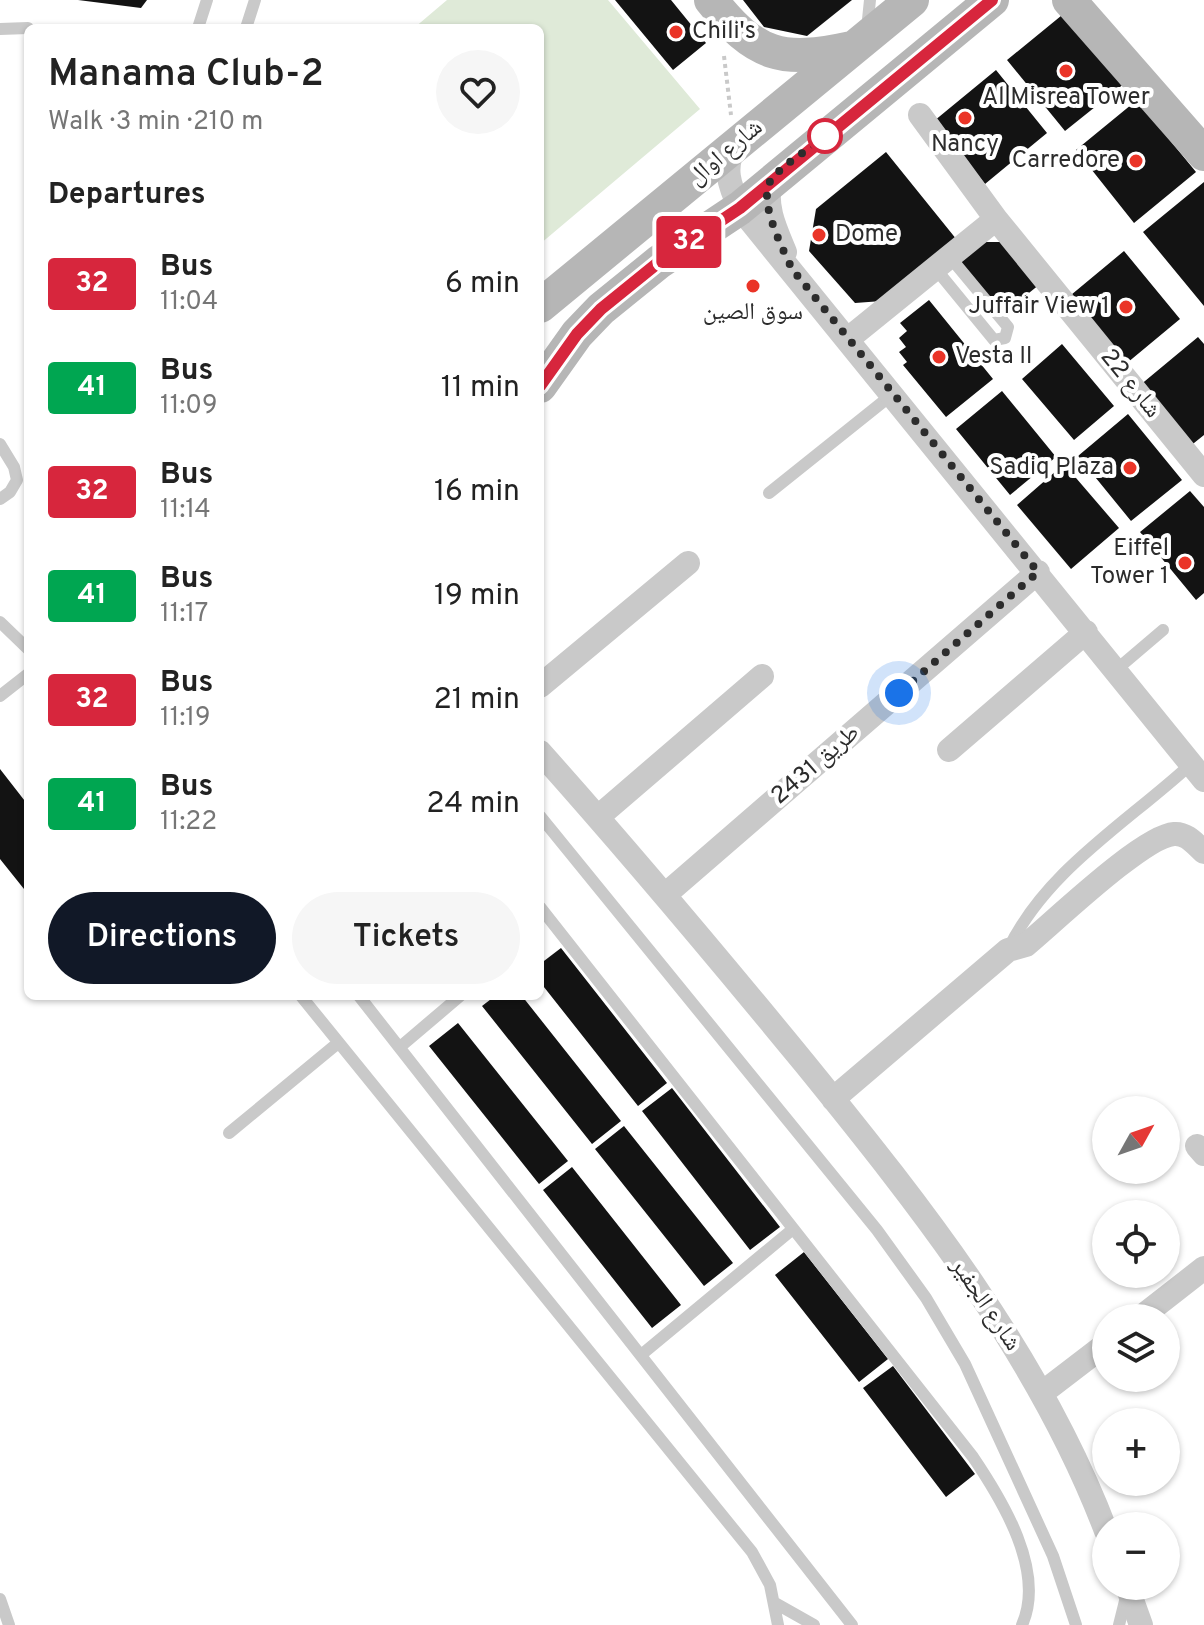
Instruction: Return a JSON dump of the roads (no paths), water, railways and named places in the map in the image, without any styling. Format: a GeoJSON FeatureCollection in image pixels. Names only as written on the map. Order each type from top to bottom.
{"type":"FeatureCollection","features":[{"type":"Feature","properties":{"kind":"main road","name":"شارع اوال"},"geometry":{"type":"LineString","coordinates":[[544,303],[912,0]]}},
{"type":"Feature","properties":{"kind":"main road","name":"شارع اوال"},"geometry":{"type":"LineString","coordinates":[[544,380],[577,334],[601,309],[659,262],[740,208],[992,0]]}},
{"type":"Feature","properties":{"kind":"main road"},"geometry":{"type":"LineString","coordinates":[[1069,0],[1202,147]]}},
{"type":"Feature","properties":{"kind":"main road"},"geometry":{"type":"LineString","coordinates":[[715,5],[744,36],[764,49],[787,57],[811,57],[861,43]]}},
{"type":"Feature","properties":{"kind":"street","name":"شارع 22"},"geometry":{"type":"LineString","coordinates":[[920,115],[996,219],[1204,475]]}},
{"type":"Feature","properties":{"kind":"street"},"geometry":{"type":"LineString","coordinates":[[735,145],[727,172],[740,208],[894,393],[1198,772]]}},
{"type":"Feature","properties":{"kind":"street"},"geometry":{"type":"LineString","coordinates":[[770,181],[767,198],[771,219],[792,269]]}},
{"type":"Feature","properties":{"kind":"street"},"geometry":{"type":"LineString","coordinates":[[848,339],[996,219]]}},
{"type":"Feature","properties":{"kind":"street"},"geometry":{"type":"LineString","coordinates":[[544,683],[688,563]]}},
{"type":"Feature","properties":{"kind":"street","name":"طريق 2431"},"geometry":{"type":"LineString","coordinates":[[666,894],[1038,572]]}},
{"type":"Feature","properties":{"kind":"street"},"geometry":{"type":"LineString","coordinates":[[949,750],[1086,632]]}},
{"type":"Feature","properties":{"kind":"street"},"geometry":{"type":"LineString","coordinates":[[598,817],[762,676]]}},
{"type":"Feature","properties":{"kind":"street","name":"شارع الجفير"},"geometry":{"type":"LineString","coordinates":[[544,756],[666,894],[833,1099],[962,1269],[1042,1393],[1097,1512]]}},
{"type":"Feature","properties":{"kind":"street"},"geometry":{"type":"LineString","coordinates":[[833,1099],[1008,950],[1026,945],[1140,849],[1168,835],[1185,835],[1204,852]]}},
{"type":"Feature","properties":{"kind":"street"},"geometry":{"type":"LineString","coordinates":[[1158,1304],[1204,1268]]}},
{"type":"Feature","properties":{"kind":"street"},"geometry":{"type":"LineString","coordinates":[[1042,1393],[1092,1355]]}},
{"type":"Feature","properties":{"kind":"street"},"geometry":{"type":"LineString","coordinates":[[1132,1600],[1141,1625]]}},
{"type":"Feature","properties":{"kind":"lane"},"geometry":{"type":"LineString","coordinates":[[199,24],[207,0]]}},
{"type":"Feature","properties":{"kind":"lane"},"geometry":{"type":"LineString","coordinates":[[247,24],[255,0]]}},
{"type":"Feature","properties":{"kind":"lane"},"geometry":{"type":"LineString","coordinates":[[861,43],[870,0]]}},
{"type":"Feature","properties":{"kind":"lane"},"geometry":{"type":"LineString","coordinates":[[0,29],[24,28]]}},
{"type":"Feature","properties":{"kind":"lane"},"geometry":{"type":"LineString","coordinates":[[942,262],[1008,327],[1005,338],[994,340],[942,262]]}},
{"type":"Feature","properties":{"kind":"lane"},"geometry":{"type":"LineString","coordinates":[[769,493],[894,393]]}},
{"type":"Feature","properties":{"kind":"lane"},"geometry":{"type":"LineString","coordinates":[[0,444],[17,474],[15,487],[0,499]]}},
{"type":"Feature","properties":{"kind":"lane"},"geometry":{"type":"LineString","coordinates":[[0,622],[24,645]]}},
{"type":"Feature","properties":{"kind":"lane"},"geometry":{"type":"LineString","coordinates":[[1116,670],[1163,630]]}},
{"type":"Feature","properties":{"kind":"lane"},"geometry":{"type":"LineString","coordinates":[[0,696],[24,677]]}},
{"type":"Feature","properties":{"kind":"lane"},"geometry":{"type":"LineString","coordinates":[[1008,950],[1023,919],[1060,877],[1198,772]]}},
{"type":"Feature","properties":{"kind":"lane"},"geometry":{"type":"LineString","coordinates":[[544,821],[877,1230],[926,1298],[965,1364],[995,1427],[1063,1580],[1076,1625]]}},
{"type":"Feature","properties":{"kind":"lane"},"geometry":{"type":"LineString","coordinates":[[545,925],[793,1229],[973,1457],[999,1499],[1025,1568],[1028,1608],[1022,1625]]}},
{"type":"Feature","properties":{"kind":"lane"},"geometry":{"type":"LineString","coordinates":[[304,1000],[752,1552],[762,1568],[775,1603],[778,1625]]}},
{"type":"Feature","properties":{"kind":"lane"},"geometry":{"type":"LineString","coordinates":[[362,1000],[852,1625]]}},
{"type":"Feature","properties":{"kind":"lane"},"geometry":{"type":"LineString","coordinates":[[400,1047],[455,1000]]}},
{"type":"Feature","properties":{"kind":"lane"},"geometry":{"type":"LineString","coordinates":[[229,1133],[338,1043]]}},
{"type":"Feature","properties":{"kind":"lane"},"geometry":{"type":"LineString","coordinates":[[641,1355],[793,1229]]}},
{"type":"Feature","properties":{"kind":"lane"},"geometry":{"type":"LineString","coordinates":[[0,1599],[9,1625]]}},
{"type":"Feature","properties":{"kind":"lane"},"geometry":{"type":"LineString","coordinates":[[1119,1625],[1125,1600]]}},
{"type":"Feature","properties":{"kind":"lane"},"geometry":{"type":"LineString","coordinates":[[775,1603],[814,1625]]}},
{"type":"Feature","properties":{"kind":"place","name":"Chili's"},"geometry":{"type":"Point","coordinates":[676,32]}},
{"type":"Feature","properties":{"kind":"place","name":"Al Misrea Tower"},"geometry":{"type":"Point","coordinates":[1066,71]}},
{"type":"Feature","properties":{"kind":"place","name":"Nancy"},"geometry":{"type":"Point","coordinates":[965,118]}},
{"type":"Feature","properties":{"kind":"place","name":"Carredore"},"geometry":{"type":"Point","coordinates":[1136,161]}},
{"type":"Feature","properties":{"kind":"place","name":"Dome"},"geometry":{"type":"Point","coordinates":[819,235]}},
{"type":"Feature","properties":{"kind":"place","name":"سوق الصين"},"geometry":{"type":"Point","coordinates":[753,286]}},
{"type":"Feature","properties":{"kind":"place","name":"Juffair View 1"},"geometry":{"type":"Point","coordinates":[1126,307]}},
{"type":"Feature","properties":{"kind":"place","name":"Vesta II"},"geometry":{"type":"Point","coordinates":[939,357]}},
{"type":"Feature","properties":{"kind":"place","name":"Sadiq Plaza"},"geometry":{"type":"Point","coordinates":[1130,468]}},
{"type":"Feature","properties":{"kind":"place","name":"Eiffel Tower 1"},"geometry":{"type":"Point","coordinates":[1185,563]}}]}
